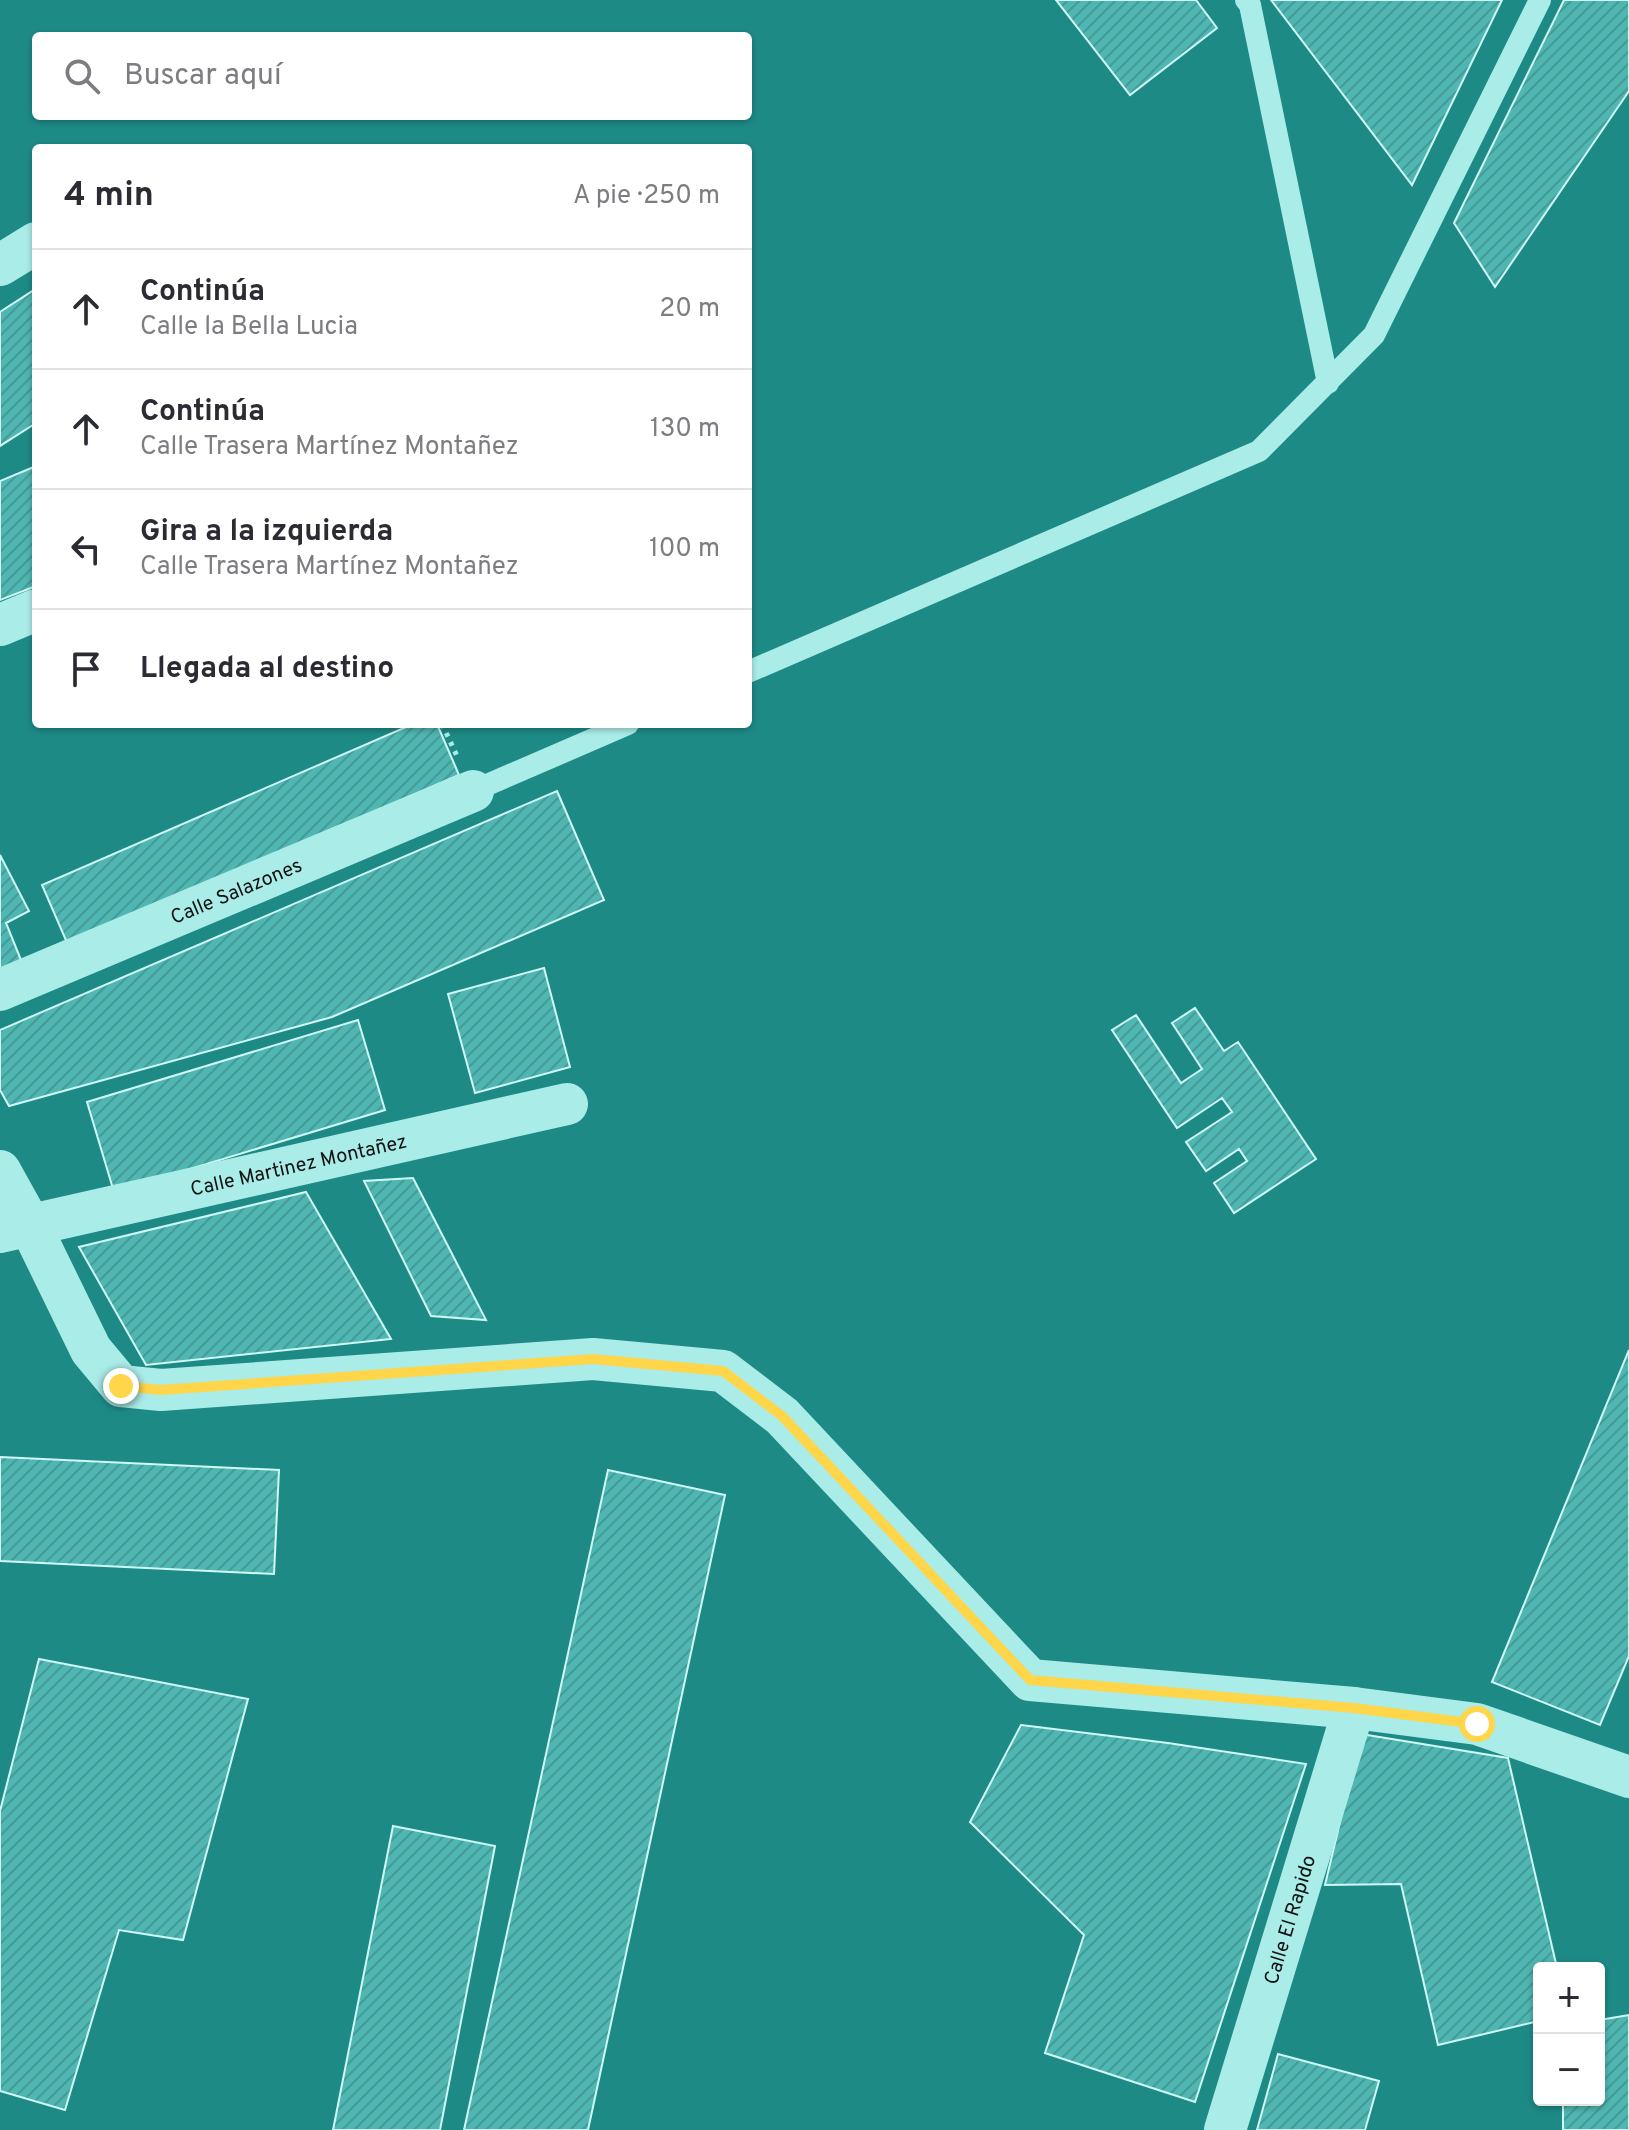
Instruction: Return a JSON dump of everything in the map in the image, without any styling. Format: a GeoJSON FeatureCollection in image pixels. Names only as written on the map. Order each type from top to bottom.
{"type":"FeatureCollection","features":[{"type":"Feature","properties":{"kind":"street"},"geometry":{"type":"LineString","coordinates":[[0,265],[32,245]]}},
{"type":"Feature","properties":{"kind":"street"},"geometry":{"type":"LineString","coordinates":[[0,625],[32,612]]}},
{"type":"Feature","properties":{"kind":"street","name":"Calle Salazones"},"geometry":{"type":"LineString","coordinates":[[0,990],[473,791]]}},
{"type":"Feature","properties":{"kind":"street","name":"Calle Martinez Montañez"},"geometry":{"type":"LineString","coordinates":[[15,1229],[567,1104]]}},
{"type":"Feature","properties":{"kind":"street"},"geometry":{"type":"LineString","coordinates":[[0,1171],[15,1229],[91,1350],[121,1386],[161,1390],[593,1359],[723,1371],[782,1416],[1030,1680],[1354,1708],[1477,1724],[1629,1777]]}},
{"type":"Feature","properties":{"kind":"street","name":"Calle El Rapido"},"geometry":{"type":"LineString","coordinates":[[1225,2130],[1354,1708]]}},
{"type":"Feature","properties":{"kind":"lane"},"geometry":{"type":"LineString","coordinates":[[1246,0],[1250,5],[1328,383]]}},
{"type":"Feature","properties":{"kind":"lane"},"geometry":{"type":"LineString","coordinates":[[752,670],[1259,451],[1374,335],[1540,0]]}},
{"type":"Feature","properties":{"kind":"lane"},"geometry":{"type":"LineString","coordinates":[[473,791],[619,728]]}},
{"type":"Feature","properties":{"kind":"building"},"geometry":{"type":"Polygon","coordinates":[[[1056,0],[1196,0],[1217,28],[1130,95],[1056,0]]]}},
{"type":"Feature","properties":{"kind":"building"},"geometry":{"type":"Polygon","coordinates":[[[1271,0],[1502,0],[1412,185],[1271,0]]]}},
{"type":"Feature","properties":{"kind":"building"},"geometry":{"type":"Polygon","coordinates":[[[1564,0],[1629,0],[1629,91],[1495,287],[1454,223],[1564,0]]]}},
{"type":"Feature","properties":{"kind":"building"},"geometry":{"type":"Polygon","coordinates":[[[32,291],[32,426],[0,446],[0,312],[32,291]]]}},
{"type":"Feature","properties":{"kind":"building"},"geometry":{"type":"Polygon","coordinates":[[[32,468],[32,588],[0,600],[0,481],[32,468]]]}},
{"type":"Feature","properties":{"kind":"building"},"geometry":{"type":"Polygon","coordinates":[[[404,728],[439,728],[459,775],[68,945],[42,885],[404,728]]]}},
{"type":"Feature","properties":{"kind":"building"},"geometry":{"type":"Polygon","coordinates":[[[557,791],[604,900],[332,1017],[9,1106],[0,1090],[0,1030],[557,791]]]}},
{"type":"Feature","properties":{"kind":"building"},"geometry":{"type":"Polygon","coordinates":[[[0,855],[29,911],[6,923],[21,960],[0,969],[0,855]]]}},
{"type":"Feature","properties":{"kind":"building"},"geometry":{"type":"Polygon","coordinates":[[[544,968],[570,1067],[475,1093],[448,994],[544,968]]]}},
{"type":"Feature","properties":{"kind":"building"},"geometry":{"type":"Polygon","coordinates":[[[1195,1008],[1224,1051],[1238,1042],[1316,1159],[1234,1213],[1214,1183],[1247,1161],[1239,1149],[1206,1171],[1186,1142],[1232,1112],[1222,1098],[1177,1128],[1112,1030],[1136,1015],[1181,1083],[1202,1069],[1172,1023],[1195,1008]]]}},
{"type":"Feature","properties":{"kind":"building"},"geometry":{"type":"Polygon","coordinates":[[[358,1020],[385,1110],[114,1192],[87,1102],[358,1020]]]}},
{"type":"Feature","properties":{"kind":"building"},"geometry":{"type":"Polygon","coordinates":[[[413,1178],[486,1320],[431,1316],[364,1181],[413,1178]]]}},
{"type":"Feature","properties":{"kind":"building"},"geometry":{"type":"Polygon","coordinates":[[[306,1192],[391,1339],[146,1365],[79,1247],[306,1192]]]}},
{"type":"Feature","properties":{"kind":"building"},"geometry":{"type":"Polygon","coordinates":[[[1629,1350],[1629,1656],[1600,1725],[1492,1682],[1629,1350]]]}},
{"type":"Feature","properties":{"kind":"building"},"geometry":{"type":"Polygon","coordinates":[[[0,1457],[279,1470],[274,1574],[0,1561],[0,1457]]]}},
{"type":"Feature","properties":{"kind":"building"},"geometry":{"type":"Polygon","coordinates":[[[608,1470],[725,1495],[588,2130],[464,2130],[608,1470]]]}},
{"type":"Feature","properties":{"kind":"building"},"geometry":{"type":"Polygon","coordinates":[[[39,1659],[248,1699],[183,1940],[119,1930],[65,2110],[0,2091],[0,1811],[39,1659]]]}},
{"type":"Feature","properties":{"kind":"building"},"geometry":{"type":"Polygon","coordinates":[[[1021,1725],[1306,1764],[1195,2102],[1045,2053],[1084,1935],[970,1822],[1021,1725]]]}},
{"type":"Feature","properties":{"kind":"building"},"geometry":{"type":"Polygon","coordinates":[[[1361,1734],[1508,1758],[1556,1962],[1533,1962],[1533,2022],[1438,2045],[1401,1884],[1325,1885],[1361,1734]]]}},
{"type":"Feature","properties":{"kind":"building"},"geometry":{"type":"Polygon","coordinates":[[[393,1826],[495,1846],[440,2130],[333,2130],[393,1826]]]}},
{"type":"Feature","properties":{"kind":"building"},"geometry":{"type":"Polygon","coordinates":[[[1629,2015],[1629,2130],[1563,2130],[1563,2106],[1605,2106],[1605,2019],[1629,2015]]]}},
{"type":"Feature","properties":{"kind":"building"},"geometry":{"type":"Polygon","coordinates":[[[1278,2054],[1379,2081],[1365,2130],[1257,2130],[1278,2054]]]}},
{"type":"Feature","properties":{"kind":"route"},"geometry":{"type":"LineString","coordinates":[[121,1386],[161,1390],[593,1359],[723,1371],[782,1416],[1030,1680],[1354,1708],[1477,1724]]}}]}
